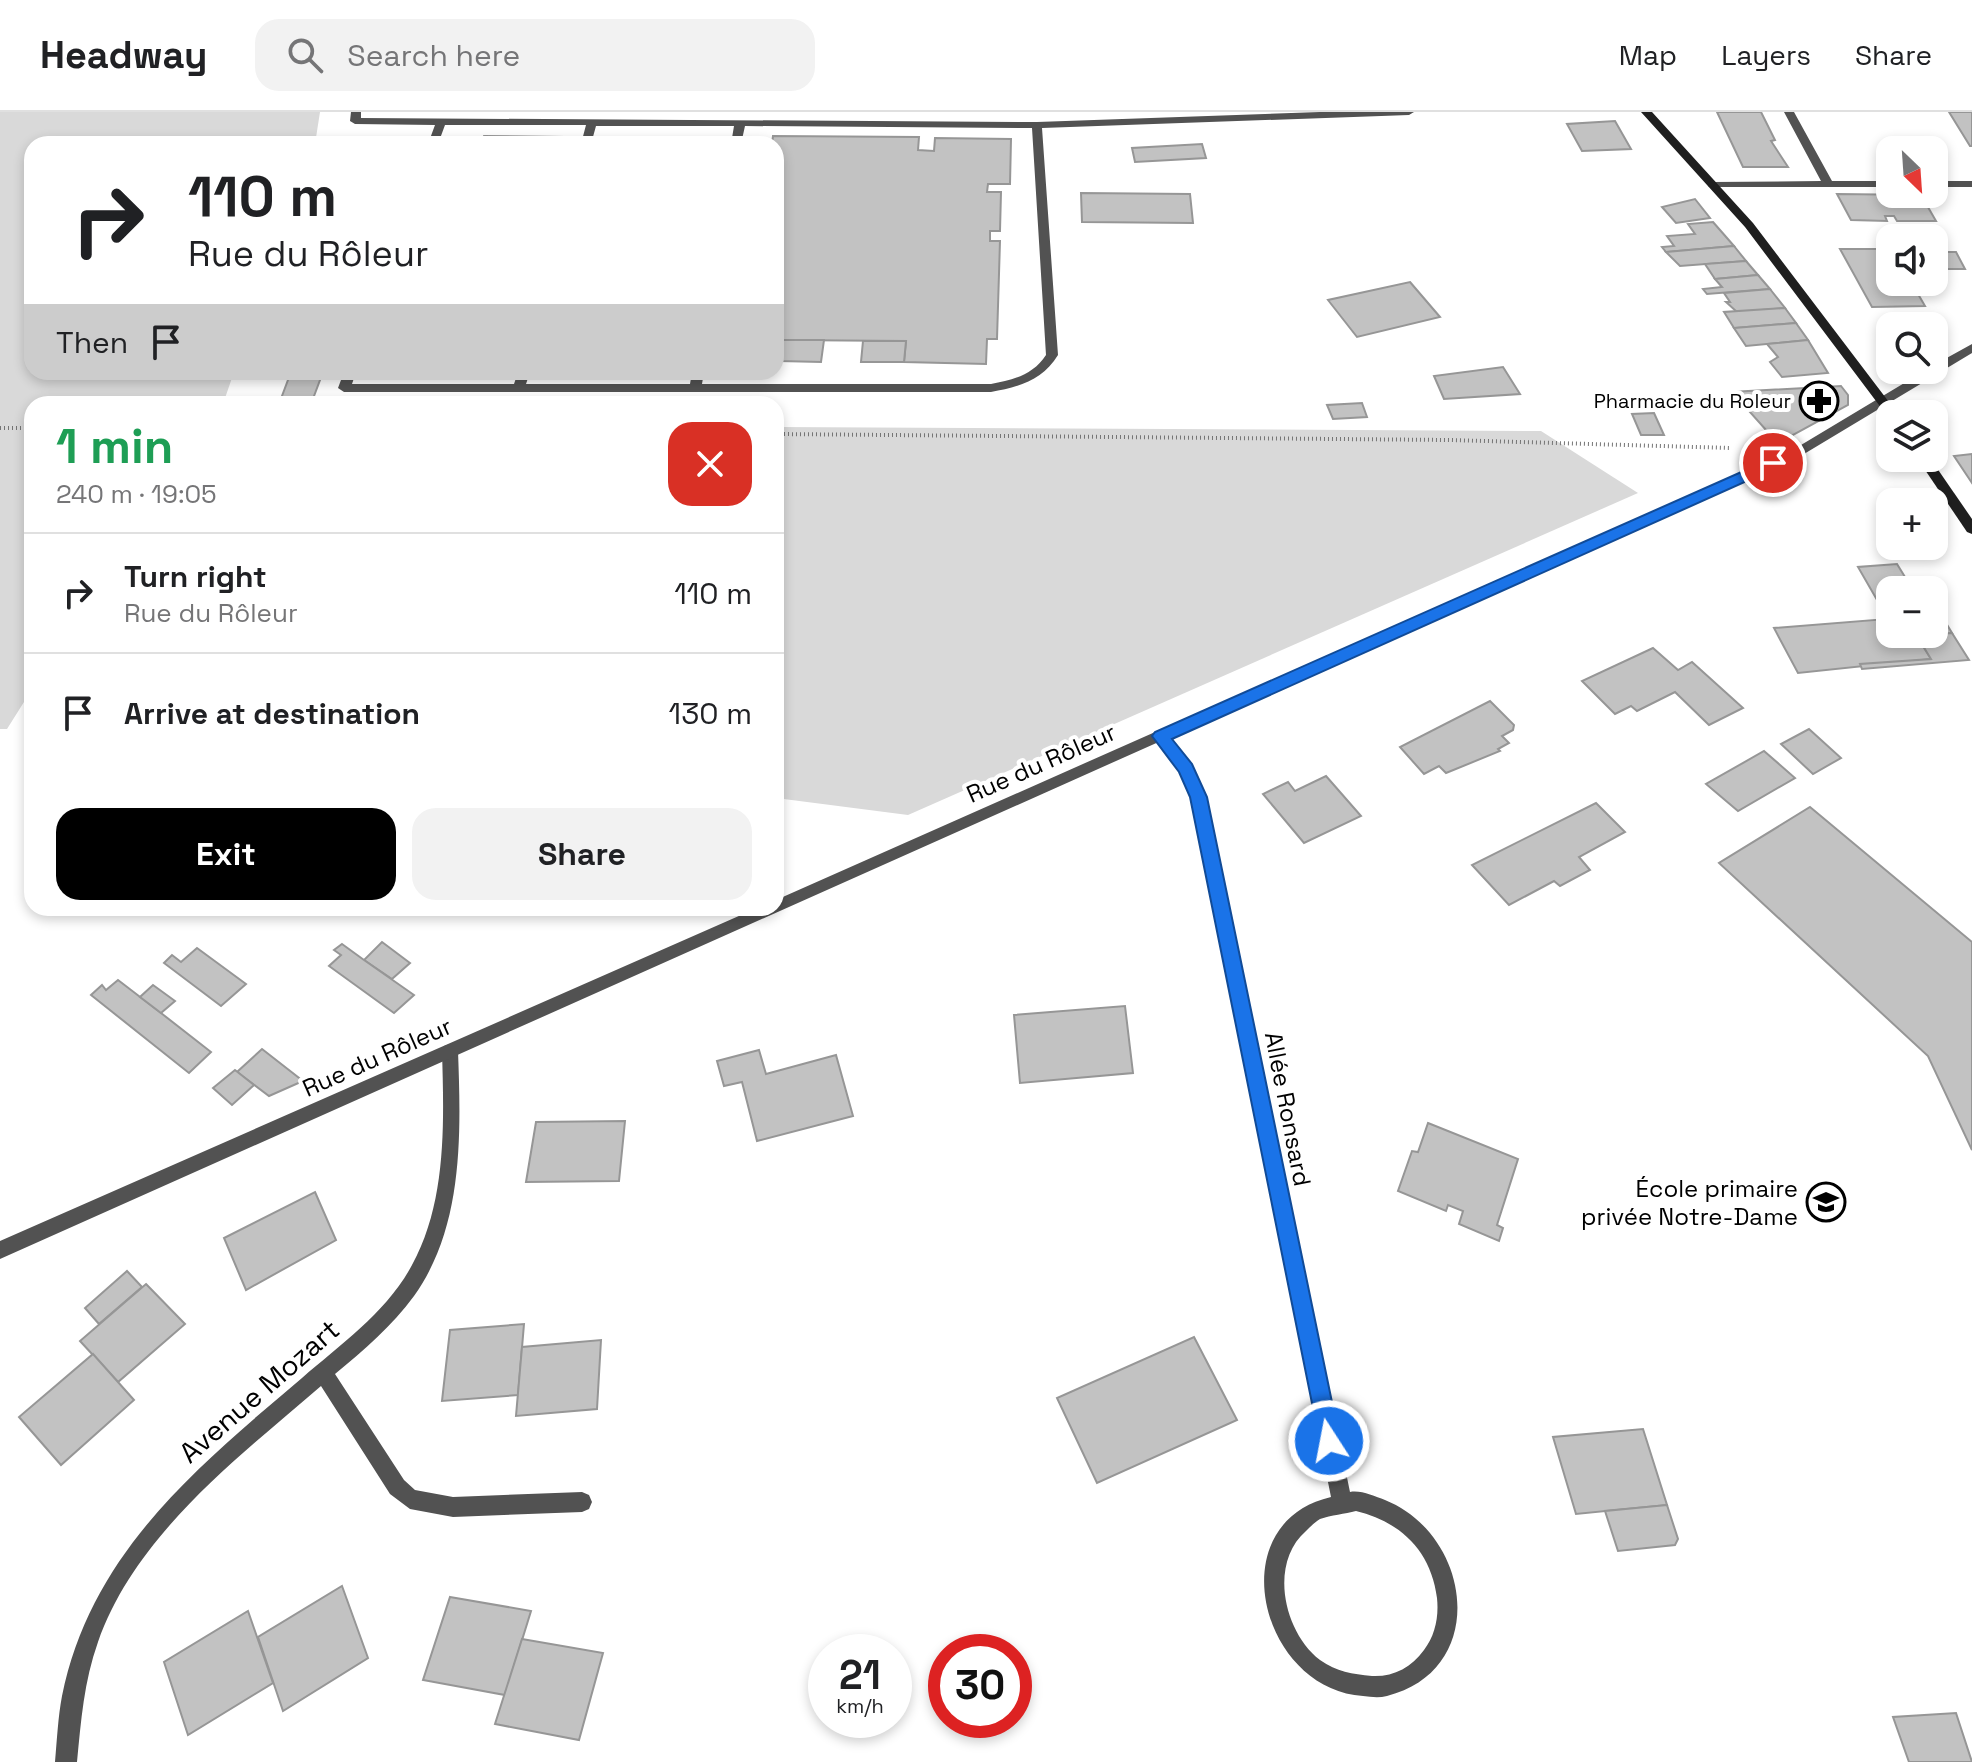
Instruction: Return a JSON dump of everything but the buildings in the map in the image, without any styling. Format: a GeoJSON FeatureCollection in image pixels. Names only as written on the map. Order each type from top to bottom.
{"type":"FeatureCollection","features":[{"type":"Feature","properties":{"kind":"main road"},"geometry":{"type":"LineString","coordinates":[[1646,112],[1777,261],[1881,400]]}},
{"type":"Feature","properties":{"kind":"main road"},"geometry":{"type":"LineString","coordinates":[[1933,472],[1972,529]]}},
{"type":"Feature","properties":{"kind":"street"},"geometry":{"type":"LineString","coordinates":[[356,112],[355,121],[1037,125],[1409,112]]}},
{"type":"Feature","properties":{"kind":"street"},"geometry":{"type":"LineString","coordinates":[[1097,112],[1119,124]]}},
{"type":"Feature","properties":{"kind":"street"},"geometry":{"type":"LineString","coordinates":[[1789,112],[1828,184]]}},
{"type":"Feature","properties":{"kind":"street"},"geometry":{"type":"LineString","coordinates":[[436,136],[441,122]]}},
{"type":"Feature","properties":{"kind":"street"},"geometry":{"type":"LineString","coordinates":[[588,136],[592,122]]}},
{"type":"Feature","properties":{"kind":"street"},"geometry":{"type":"LineString","coordinates":[[738,136],[740,124]]}},
{"type":"Feature","properties":{"kind":"street"},"geometry":{"type":"LineString","coordinates":[[347,380],[344,388],[991,388],[1019,382],[1040,371],[1052,355],[1037,125]]}},
{"type":"Feature","properties":{"kind":"street"},"geometry":{"type":"LineString","coordinates":[[1713,185],[1876,184]]}},
{"type":"Feature","properties":{"kind":"street"},"geometry":{"type":"LineString","coordinates":[[1948,184],[1972,184]]}},
{"type":"Feature","properties":{"kind":"street","name":"Rue du Rôleur"},"geometry":{"type":"LineString","coordinates":[[1898,400],[1972,348]]}},
{"type":"Feature","properties":{"kind":"street"},"geometry":{"type":"LineString","coordinates":[[519,388],[522,380]]}},
{"type":"Feature","properties":{"kind":"street"},"geometry":{"type":"LineString","coordinates":[[695,389],[697,380]]}},
{"type":"Feature","properties":{"kind":"street","name":"Rue du Rôleur"},"geometry":{"type":"LineString","coordinates":[[784,903],[1800,451],[1876,413]]}},
{"type":"Feature","properties":{"kind":"street","name":"Allée Ronsard"},"geometry":{"type":"LineString","coordinates":[[1161,736],[1186,768],[1199,797],[1342,1502]]}},
{"type":"Feature","properties":{"kind":"street","name":"Rue du Rôleur"},"geometry":{"type":"LineString","coordinates":[[0,1250],[755,916]]}},
{"type":"Feature","properties":{"kind":"street","name":"Avenue Mozart"},"geometry":{"type":"LineString","coordinates":[[66,1762],[70,1711],[83,1655],[112,1589],[136,1550],[182,1496],[366,1336],[404,1294],[430,1246],[441,1209],[453,1143],[450,1051]]}},
{"type":"Feature","properties":{"kind":"street"},"geometry":{"type":"LineString","coordinates":[[323,1372],[397,1487],[410,1499],[453,1507],[582,1502]]}},
{"type":"Feature","properties":{"kind":"street"},"geometry":{"type":"LineString","coordinates":[[1342,1502],[1371,1504],[1400,1517],[1433,1552],[1446,1583],[1448,1616],[1440,1647],[1421,1671],[1395,1685],[1364,1689],[1333,1680],[1305,1660],[1285,1633],[1278,1617],[1272,1584],[1283,1539],[1302,1517],[1327,1504],[1342,1502]]}},
{"type":"Feature","properties":{"kind":"path"},"geometry":{"type":"LineString","coordinates":[[0,428],[24,428]]}},
{"type":"Feature","properties":{"kind":"path"},"geometry":{"type":"LineString","coordinates":[[784,434],[1710,446],[1739,450],[1773,463]]}},
{"type":"Feature","properties":{"kind":"shaded area"},"geometry":{"type":"Polygon","coordinates":[[[0,112],[320,112],[316,136],[24,136],[24,380],[231,380],[226,396],[24,396],[24,702],[7,729],[0,729],[0,112]]]}},
{"type":"Feature","properties":{"kind":"shaded area"},"geometry":{"type":"Polygon","coordinates":[[[784,427],[1541,431],[1638,493],[908,815],[784,799],[784,427]]]}},
{"type":"Feature","properties":{"kind":"place","name":"Pharmacie du Roleur"},"geometry":{"type":"Point","coordinates":[1819,401]}},
{"type":"Feature","properties":{"kind":"place","name":"École primaire privée Notre-Dame"},"geometry":{"type":"Point","coordinates":[1826,1202]}},
{"type":"Feature","properties":{"kind":"route"},"geometry":{"type":"LineString","coordinates":[[1329,1441],[1199,797],[1186,768],[1161,736],[1773,463]]}}]}
